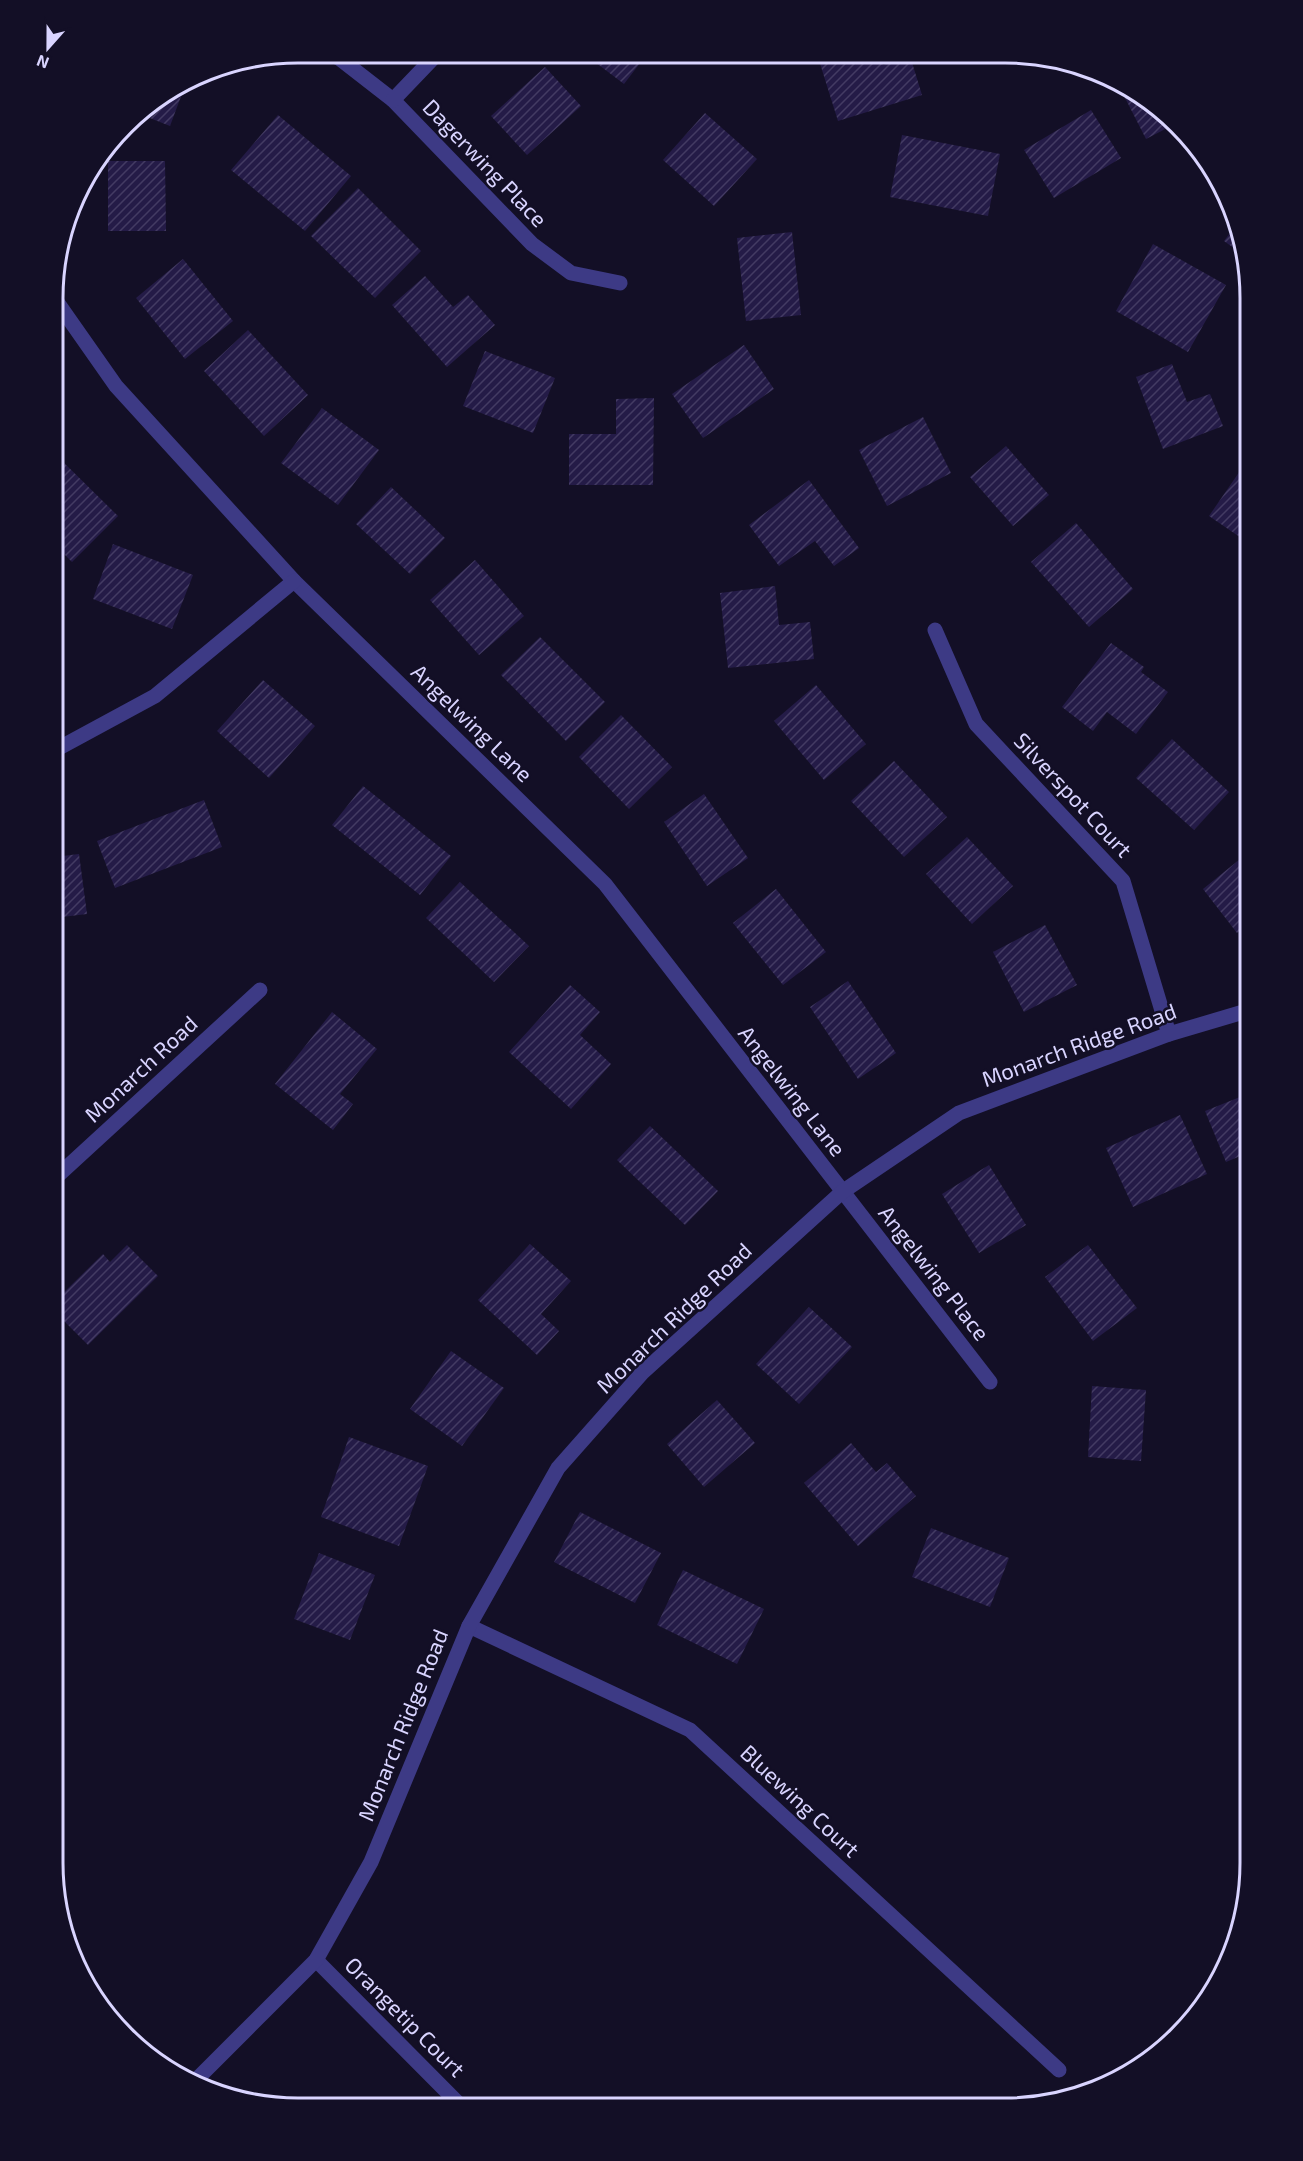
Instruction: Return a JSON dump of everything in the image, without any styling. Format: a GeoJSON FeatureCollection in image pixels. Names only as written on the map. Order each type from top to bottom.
{"type":"FeatureCollection","features":[{"type":"Feature","properties":{"kind":"street","name":"Dagerwing Place"},"geometry":{"type":"LineString","coordinates":[[345,63],[393,100],[532,244],[571,273],[620,283]]}},
{"type":"Feature","properties":{"kind":"street"},"geometry":{"type":"LineString","coordinates":[[393,100],[428,63]]}},
{"type":"Feature","properties":{"kind":"street","name":"Angelwing Lane"},"geometry":{"type":"LineString","coordinates":[[63,312],[116,386],[294,581],[605,884],[842,1192]]}},
{"type":"Feature","properties":{"kind":"street"},"geometry":{"type":"LineString","coordinates":[[63,746],[155,696],[294,581]]}},
{"type":"Feature","properties":{"kind":"street","name":"Silverspot Court"},"geometry":{"type":"LineString","coordinates":[[935,630],[976,724],[1123,881],[1169,1034]]}},
{"type":"Feature","properties":{"kind":"street","name":"Monarch Road"},"geometry":{"type":"LineString","coordinates":[[63,1171],[260,990]]}},
{"type":"Feature","properties":{"kind":"street","name":"Monarch Ridge Road"},"geometry":{"type":"LineString","coordinates":[[200,2076],[316,1960],[371,1862],[469,1626],[558,1468],[642,1373],[842,1192],[959,1113],[1169,1034],[1240,1013]]}},
{"type":"Feature","properties":{"kind":"street","name":"Angelwing Place"},"geometry":{"type":"LineString","coordinates":[[842,1192],[990,1382]]}},
{"type":"Feature","properties":{"kind":"street","name":"Bluewing Court"},"geometry":{"type":"LineString","coordinates":[[469,1626],[690,1730],[1059,2070]]}},
{"type":"Feature","properties":{"kind":"street","name":"Orangetip Court"},"geometry":{"type":"LineString","coordinates":[[316,1960],[453,2098]]}},
{"type":"Feature","properties":{"kind":"building"},"geometry":{"type":"Polygon","coordinates":[[[596,63],[640,63],[624,84],[596,63]]]}},
{"type":"Feature","properties":{"kind":"building"},"geometry":{"type":"Polygon","coordinates":[[[820,63],[882,63],[883,65],[912,63],[922,95],[838,121],[820,63]]]}},
{"type":"Feature","properties":{"kind":"building"},"geometry":{"type":"Polygon","coordinates":[[[545,67],[581,106],[527,155],[491,116],[545,67]]]}},
{"type":"Feature","properties":{"kind":"building"},"geometry":{"type":"Polygon","coordinates":[[[182,95],[170,126],[148,117],[182,95]]]}},
{"type":"Feature","properties":{"kind":"building"},"geometry":{"type":"Polygon","coordinates":[[[1124,96],[1167,128],[1146,139],[1124,96]]]}},
{"type":"Feature","properties":{"kind":"building"},"geometry":{"type":"Polygon","coordinates":[[[1091,110],[1121,158],[1054,198],[1024,150],[1091,110]]]}},
{"type":"Feature","properties":{"kind":"building"},"geometry":{"type":"Polygon","coordinates":[[[705,113],[757,159],[714,206],[663,160],[705,113]]]}},
{"type":"Feature","properties":{"kind":"building"},"geometry":{"type":"Polygon","coordinates":[[[278,115],[351,176],[305,231],[231,170],[278,115]]]}},
{"type":"Feature","properties":{"kind":"building"},"geometry":{"type":"Polygon","coordinates":[[[902,135],[1000,154],[988,216],[890,197],[902,135]]]}},
{"type":"Feature","properties":{"kind":"building"},"geometry":{"type":"Polygon","coordinates":[[[108,161],[165,161],[166,231],[108,231],[108,161]]]}},
{"type":"Feature","properties":{"kind":"building"},"geometry":{"type":"Polygon","coordinates":[[[358,188],[421,251],[375,298],[311,236],[358,188]]]}},
{"type":"Feature","properties":{"kind":"building"},"geometry":{"type":"Polygon","coordinates":[[[792,232],[801,315],[746,321],[737,238],[792,232]]]}},
{"type":"Feature","properties":{"kind":"building"},"geometry":{"type":"Polygon","coordinates":[[[1231,232],[1234,248],[1224,241],[1231,232]]]}},
{"type":"Feature","properties":{"kind":"building"},"geometry":{"type":"Polygon","coordinates":[[[1153,244],[1226,285],[1188,352],[1116,311],[1153,244]]]}},
{"type":"Feature","properties":{"kind":"building"},"geometry":{"type":"Polygon","coordinates":[[[183,259],[233,321],[185,359],[136,298],[183,259]]]}},
{"type":"Feature","properties":{"kind":"building"},"geometry":{"type":"Polygon","coordinates":[[[425,276],[453,307],[468,295],[495,325],[447,367],[392,305],[425,276]]]}},
{"type":"Feature","properties":{"kind":"building"},"geometry":{"type":"Polygon","coordinates":[[[248,330],[308,395],[264,436],[204,371],[248,330]]]}},
{"type":"Feature","properties":{"kind":"building"},"geometry":{"type":"Polygon","coordinates":[[[744,345],[774,389],[703,438],[672,394],[744,345]]]}},
{"type":"Feature","properties":{"kind":"building"},"geometry":{"type":"Polygon","coordinates":[[[485,351],[555,378],[533,433],[463,406],[485,351]]]}},
{"type":"Feature","properties":{"kind":"building"},"geometry":{"type":"Polygon","coordinates":[[[1172,364],[1187,402],[1210,394],[1223,426],[1163,449],[1136,377],[1172,364]]]}},
{"type":"Feature","properties":{"kind":"building"},"geometry":{"type":"Polygon","coordinates":[[[654,398],[653,485],[569,485],[569,434],[616,434],[616,399],[654,398]]]}},
{"type":"Feature","properties":{"kind":"building"},"geometry":{"type":"Polygon","coordinates":[[[322,408],[379,450],[338,505],[281,463],[322,408]]]}},
{"type":"Feature","properties":{"kind":"building"},"geometry":{"type":"Polygon","coordinates":[[[923,417],[951,473],[887,506],[859,450],[923,417]]]}},
{"type":"Feature","properties":{"kind":"building"},"geometry":{"type":"Polygon","coordinates":[[[1006,446],[1049,495],[1013,526],[970,477],[1006,446]]]}},
{"type":"Feature","properties":{"kind":"building"},"geometry":{"type":"Polygon","coordinates":[[[63,462],[118,516],[72,562],[63,553],[63,462]]]}},
{"type":"Feature","properties":{"kind":"building"},"geometry":{"type":"Polygon","coordinates":[[[1240,471],[1240,537],[1209,516],[1240,471]]]}},
{"type":"Feature","properties":{"kind":"building"},"geometry":{"type":"Polygon","coordinates":[[[809,480],[859,548],[834,566],[815,541],[779,566],[749,525],[809,480]]]}},
{"type":"Feature","properties":{"kind":"building"},"geometry":{"type":"Polygon","coordinates":[[[391,487],[445,538],[410,574],[356,524],[391,487]]]}},
{"type":"Feature","properties":{"kind":"building"},"geometry":{"type":"Polygon","coordinates":[[[1076,523],[1133,589],[1089,627],[1031,562],[1076,523]]]}},
{"type":"Feature","properties":{"kind":"building"},"geometry":{"type":"Polygon","coordinates":[[[113,544],[193,575],[172,629],[93,599],[113,544]]]}},
{"type":"Feature","properties":{"kind":"building"},"geometry":{"type":"Polygon","coordinates":[[[475,560],[524,616],[479,655],[430,600],[475,560]]]}},
{"type":"Feature","properties":{"kind":"building"},"geometry":{"type":"Polygon","coordinates":[[[775,586],[779,625],[810,622],[814,659],[728,668],[720,593],[775,586]]]}},
{"type":"Feature","properties":{"kind":"building"},"geometry":{"type":"Polygon","coordinates":[[[540,637],[605,702],[566,741],[501,675],[540,637]]]}},
{"type":"Feature","properties":{"kind":"building"},"geometry":{"type":"Polygon","coordinates":[[[1111,643],[1144,667],[1141,672],[1168,692],[1136,734],[1107,712],[1093,731],[1062,707],[1111,643]]]}},
{"type":"Feature","properties":{"kind":"building"},"geometry":{"type":"Polygon","coordinates":[[[263,680],[315,726],[269,778],[217,731],[263,680]]]}},
{"type":"Feature","properties":{"kind":"building"},"geometry":{"type":"Polygon","coordinates":[[[816,685],[866,744],[824,780],[774,721],[816,685]]]}},
{"type":"Feature","properties":{"kind":"building"},"geometry":{"type":"Polygon","coordinates":[[[621,715],[672,767],[629,809],[579,757],[621,715]]]}},
{"type":"Feature","properties":{"kind":"building"},"geometry":{"type":"Polygon","coordinates":[[[1172,739],[1229,792],[1194,830],[1136,778],[1172,739]]]}},
{"type":"Feature","properties":{"kind":"building"},"geometry":{"type":"Polygon","coordinates":[[[894,761],[947,817],[904,857],[851,801],[894,761]]]}},
{"type":"Feature","properties":{"kind":"building"},"geometry":{"type":"Polygon","coordinates":[[[363,786],[451,856],[420,895],[332,825],[363,786]]]}},
{"type":"Feature","properties":{"kind":"building"},"geometry":{"type":"Polygon","coordinates":[[[704,794],[748,858],[707,886],[664,822],[704,794]]]}},
{"type":"Feature","properties":{"kind":"building"},"geometry":{"type":"Polygon","coordinates":[[[204,800],[222,847],[115,888],[97,841],[204,800]]]}},
{"type":"Feature","properties":{"kind":"building"},"geometry":{"type":"Polygon","coordinates":[[[967,837],[1013,886],[972,924],[926,874],[967,837]]]}},
{"type":"Feature","properties":{"kind":"building"},"geometry":{"type":"Polygon","coordinates":[[[79,854],[87,914],[63,917],[63,856],[79,854]]]}},
{"type":"Feature","properties":{"kind":"building"},"geometry":{"type":"Polygon","coordinates":[[[1240,859],[1240,931],[1237,933],[1203,889],[1240,859]]]}},
{"type":"Feature","properties":{"kind":"building"},"geometry":{"type":"Polygon","coordinates":[[[460,882],[529,946],[494,982],[426,918],[460,882]]]}},
{"type":"Feature","properties":{"kind":"building"},"geometry":{"type":"Polygon","coordinates":[[[776,889],[826,952],[783,985],[733,923],[776,889]]]}},
{"type":"Feature","properties":{"kind":"building"},"geometry":{"type":"Polygon","coordinates":[[[1045,925],[1077,985],[1024,1012],[993,952],[1045,925]]]}},
{"type":"Feature","properties":{"kind":"building"},"geometry":{"type":"Polygon","coordinates":[[[848,981],[896,1053],[858,1079],[810,1007],[848,981]]]}},
{"type":"Feature","properties":{"kind":"building"},"geometry":{"type":"Polygon","coordinates":[[[570,985],[600,1012],[580,1035],[611,1064],[571,1109],[509,1052],[570,985]]]}},
{"type":"Feature","properties":{"kind":"building"},"geometry":{"type":"Polygon","coordinates":[[[332,1012],[377,1049],[340,1094],[353,1104],[333,1130],[275,1084],[332,1012]]]}},
{"type":"Feature","properties":{"kind":"building"},"geometry":{"type":"Polygon","coordinates":[[[1240,1097],[1240,1156],[1226,1162],[1205,1111],[1240,1097]]]}},
{"type":"Feature","properties":{"kind":"building"},"geometry":{"type":"Polygon","coordinates":[[[1180,1115],[1207,1174],[1133,1207],[1106,1148],[1180,1115]]]}},
{"type":"Feature","properties":{"kind":"building"},"geometry":{"type":"Polygon","coordinates":[[[650,1126],[718,1191],[685,1225],[617,1160],[650,1126]]]}},
{"type":"Feature","properties":{"kind":"building"},"geometry":{"type":"Polygon","coordinates":[[[989,1165],[1026,1225],[979,1253],[942,1194],[989,1165]]]}},
{"type":"Feature","properties":{"kind":"building"},"geometry":{"type":"Polygon","coordinates":[[[530,1244],[571,1281],[541,1314],[559,1331],[537,1355],[478,1300],[530,1244]]]}},
{"type":"Feature","properties":{"kind":"building"},"geometry":{"type":"Polygon","coordinates":[[[127,1245],[158,1276],[88,1345],[63,1320],[63,1293],[103,1254],[110,1262],[127,1245]]]}},
{"type":"Feature","properties":{"kind":"building"},"geometry":{"type":"Polygon","coordinates":[[[1088,1245],[1137,1308],[1093,1341],[1045,1277],[1088,1245]]]}},
{"type":"Feature","properties":{"kind":"building"},"geometry":{"type":"Polygon","coordinates":[[[809,1307],[852,1347],[799,1404],[756,1364],[809,1307]]]}},
{"type":"Feature","properties":{"kind":"building"},"geometry":{"type":"Polygon","coordinates":[[[451,1351],[504,1388],[462,1446],[410,1409],[451,1351]]]}},
{"type":"Feature","properties":{"kind":"building"},"geometry":{"type":"Polygon","coordinates":[[[1092,1386],[1146,1390],[1141,1461],[1088,1457],[1092,1386]]]}},
{"type":"Feature","properties":{"kind":"building"},"geometry":{"type":"Polygon","coordinates":[[[717,1400],[755,1443],[704,1487],[667,1444],[717,1400]]]}},
{"type":"Feature","properties":{"kind":"building"},"geometry":{"type":"Polygon","coordinates":[[[349,1437],[428,1466],[399,1546],[321,1517],[349,1437]]]}},
{"type":"Feature","properties":{"kind":"building"},"geometry":{"type":"Polygon","coordinates":[[[851,1443],[876,1472],[887,1463],[916,1496],[858,1546],[804,1483],[851,1443]]]}},
{"type":"Feature","properties":{"kind":"building"},"geometry":{"type":"Polygon","coordinates":[[[580,1512],[661,1553],[635,1603],[554,1562],[580,1512]]]}},
{"type":"Feature","properties":{"kind":"building"},"geometry":{"type":"Polygon","coordinates":[[[931,1528],[1009,1558],[990,1607],[912,1577],[931,1528]]]}},
{"type":"Feature","properties":{"kind":"building"},"geometry":{"type":"Polygon","coordinates":[[[319,1553],[375,1575],[350,1640],[294,1619],[319,1553]]]}},
{"type":"Feature","properties":{"kind":"building"},"geometry":{"type":"Polygon","coordinates":[[[683,1570],[764,1609],[737,1664],[657,1625],[683,1570]]]}}]}
